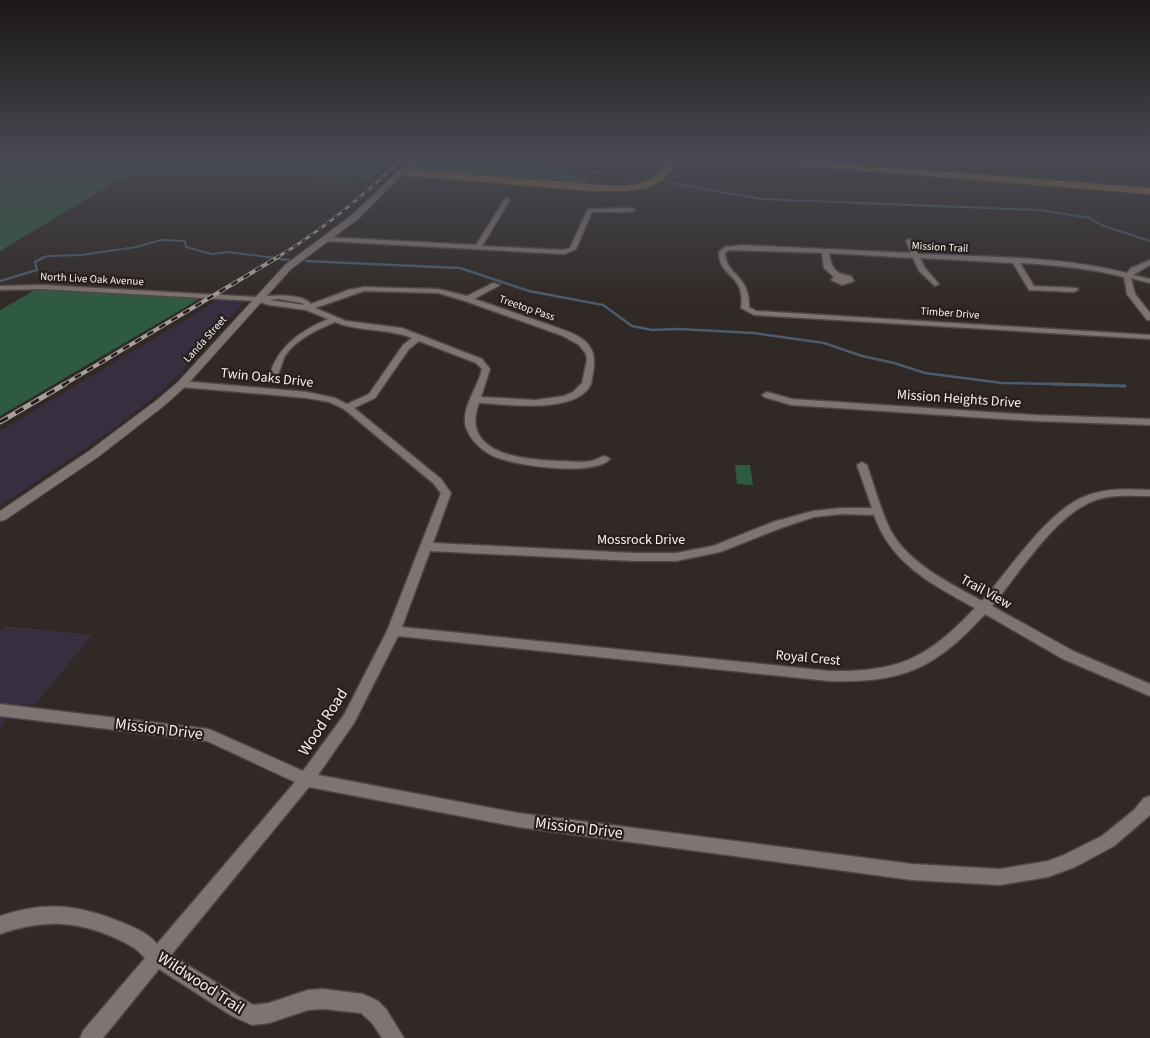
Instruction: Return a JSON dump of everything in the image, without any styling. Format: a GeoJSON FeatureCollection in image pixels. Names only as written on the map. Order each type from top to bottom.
{"type":"FeatureCollection","features":[{"type":"Feature","properties":{"kind":"street","name":"Landa Street"},"geometry":{"type":"LineString","coordinates":[[0,517],[137,422],[182,384],[288,267],[364,208]]}},
{"type":"Feature","properties":{"kind":"street"},"geometry":{"type":"LineString","coordinates":[[478,247],[502,208]]}},
{"type":"Feature","properties":{"kind":"street"},"geometry":{"type":"LineString","coordinates":[[325,239],[570,251],[573,249],[590,210],[632,210]]}},
{"type":"Feature","properties":{"kind":"street"},"geometry":{"type":"LineString","coordinates":[[909,241],[922,268],[935,284]]}},
{"type":"Feature","properties":{"kind":"street","name":"Mission Trail"},"geometry":{"type":"LineString","coordinates":[[750,312],[745,308],[747,297],[743,284],[722,261],[722,252],[726,248],[742,247],[1072,264],[1098,268],[1127,277],[1150,281]]}},
{"type":"Feature","properties":{"kind":"street"},"geometry":{"type":"LineString","coordinates":[[825,252],[828,268],[839,277]]}},
{"type":"Feature","properties":{"kind":"street"},"geometry":{"type":"LineString","coordinates":[[1015,261],[1032,288],[1074,290]]}},
{"type":"Feature","properties":{"kind":"street"},"geometry":{"type":"LineString","coordinates":[[1150,262],[1134,270],[1127,277],[1131,294],[1150,318]]}},
{"type":"Feature","properties":{"kind":"street"},"geometry":{"type":"LineString","coordinates":[[468,299],[496,285]]}},
{"type":"Feature","properties":{"kind":"street","name":"North Live Oak Avenue"},"geometry":{"type":"LineString","coordinates":[[0,288],[43,287],[183,295],[227,300],[258,299]]}},
{"type":"Feature","properties":{"kind":"street","name":"Treetop Pass"},"geometry":{"type":"LineString","coordinates":[[308,308],[351,292],[372,288],[438,291],[468,299],[574,338],[587,348],[591,360],[586,384],[583,389],[568,398],[536,403],[476,400]]}},
{"type":"Feature","properties":{"kind":"street"},"geometry":{"type":"LineString","coordinates":[[258,299],[278,297],[296,299],[307,303],[308,308]]}},
{"type":"Feature","properties":{"kind":"street"},"geometry":{"type":"LineString","coordinates":[[258,299],[308,308],[333,320],[358,326],[399,330],[467,355],[483,364],[486,376],[471,412],[470,425],[480,442],[500,455],[525,462],[551,464],[588,465],[598,463],[605,458]]}},
{"type":"Feature","properties":{"kind":"street"},"geometry":{"type":"LineString","coordinates":[[287,305],[296,299]]}},
{"type":"Feature","properties":{"kind":"street","name":"Timber Drive"},"geometry":{"type":"LineString","coordinates":[[750,312],[1150,337]]}},
{"type":"Feature","properties":{"kind":"street"},"geometry":{"type":"LineString","coordinates":[[274,374],[277,361],[301,335],[333,320]]}},
{"type":"Feature","properties":{"kind":"street"},"geometry":{"type":"LineString","coordinates":[[347,407],[372,396],[406,347],[419,337]]}},
{"type":"Feature","properties":{"kind":"street","name":"Twin Oaks Drive"},"geometry":{"type":"LineString","coordinates":[[182,384],[316,396],[332,400],[347,407]]}},
{"type":"Feature","properties":{"kind":"street","name":"Mission Heights Drive"},"geometry":{"type":"LineString","coordinates":[[768,395],[791,402],[1035,418],[1150,422]]}},
{"type":"Feature","properties":{"kind":"street","name":"Wood Road"},"geometry":{"type":"LineString","coordinates":[[90,1038],[306,780],[349,719],[394,631],[444,504],[446,493],[437,481],[347,407]]}},
{"type":"Feature","properties":{"kind":"street","name":"Trail View"},"geometry":{"type":"LineString","coordinates":[[862,465],[885,531],[905,557],[938,584],[1081,661],[1150,690]]}},
{"type":"Feature","properties":{"kind":"street","name":"Royal Crest"},"geometry":{"type":"LineString","coordinates":[[394,631],[848,677],[883,673],[923,661],[956,636],[1052,525],[1072,507],[1092,497],[1102,495],[1127,492],[1150,493]]}},
{"type":"Feature","properties":{"kind":"street","name":"Mossrock Drive"},"geometry":{"type":"LineString","coordinates":[[427,547],[634,557],[676,557],[716,549],[776,525],[813,514],[842,511],[877,512]]}},
{"type":"Feature","properties":{"kind":"street","name":"Mission Drive"},"geometry":{"type":"LineString","coordinates":[[0,710],[209,735],[306,780],[518,820],[846,864],[976,877],[1000,877],[1027,873],[1048,869],[1069,861],[1108,840],[1140,815],[1150,803]]}},
{"type":"Feature","properties":{"kind":"street","name":"Wildwood Trail"},"geometry":{"type":"LineString","coordinates":[[0,925],[24,917],[48,914],[76,916],[99,922],[143,941],[158,957],[209,991],[252,1015],[269,1014],[308,1000],[323,998],[363,1004],[371,1008],[379,1016],[394,1038]]}},
{"type":"Feature","properties":{"kind":"shaded area"},"geometry":{"type":"Polygon","coordinates":[[[218,300],[244,302],[181,372],[159,393],[113,429],[0,506],[0,431],[218,300]]]}},
{"type":"Feature","properties":{"kind":"shaded area"},"geometry":{"type":"Polygon","coordinates":[[[6,626],[92,635],[35,705],[20,704],[0,728],[0,632],[6,626]]]}},
{"type":"Feature","properties":{"kind":"green space"},"geometry":{"type":"Polygon","coordinates":[[[0,208],[71,208],[0,251],[0,208]]]}},
{"type":"Feature","properties":{"kind":"green space"},"geometry":{"type":"Polygon","coordinates":[[[37,289],[201,298],[0,416],[0,310],[37,289]]]}},
{"type":"Feature","properties":{"kind":"green space"},"geometry":{"type":"Polygon","coordinates":[[[735,465],[750,465],[753,485],[737,484],[735,465]]]}},
{"type":"Feature","properties":{"kind":"waterway"},"geometry":{"type":"LineString","coordinates":[[1000,208],[1039,210],[1090,218],[1101,225],[1150,241]]}},
{"type":"Feature","properties":{"kind":"waterway"},"geometry":{"type":"LineString","coordinates":[[41,258],[82,255],[136,247],[161,240],[185,241],[186,247],[212,254],[228,252],[275,258]]}},
{"type":"Feature","properties":{"kind":"waterway"},"geometry":{"type":"LineString","coordinates":[[0,281],[37,270],[35,262],[45,257]]}},
{"type":"Feature","properties":{"kind":"waterway"},"geometry":{"type":"LineString","coordinates":[[266,257],[289,260]]}},
{"type":"Feature","properties":{"kind":"waterway"},"geometry":{"type":"LineString","coordinates":[[306,261],[460,268],[529,291],[603,305],[632,326],[652,330],[678,329],[754,333],[824,343],[862,356],[894,363],[925,373],[1002,383],[1056,384]]}},
{"type":"Feature","properties":{"kind":"waterway"},"geometry":{"type":"LineString","coordinates":[[1056,384],[1102,385]]}},
{"type":"Feature","properties":{"kind":"waterway"},"geometry":{"type":"LineString","coordinates":[[1056,384],[1125,386]]}},
{"type":"Feature","properties":{"kind":"railway"},"geometry":{"type":"LineString","coordinates":[[276,258],[309,237],[346,208]]}},
{"type":"Feature","properties":{"kind":"railway"},"geometry":{"type":"LineString","coordinates":[[63,385],[278,257]]}},
{"type":"Feature","properties":{"kind":"railway"},"geometry":{"type":"LineString","coordinates":[[0,422],[65,384]]}}]}
